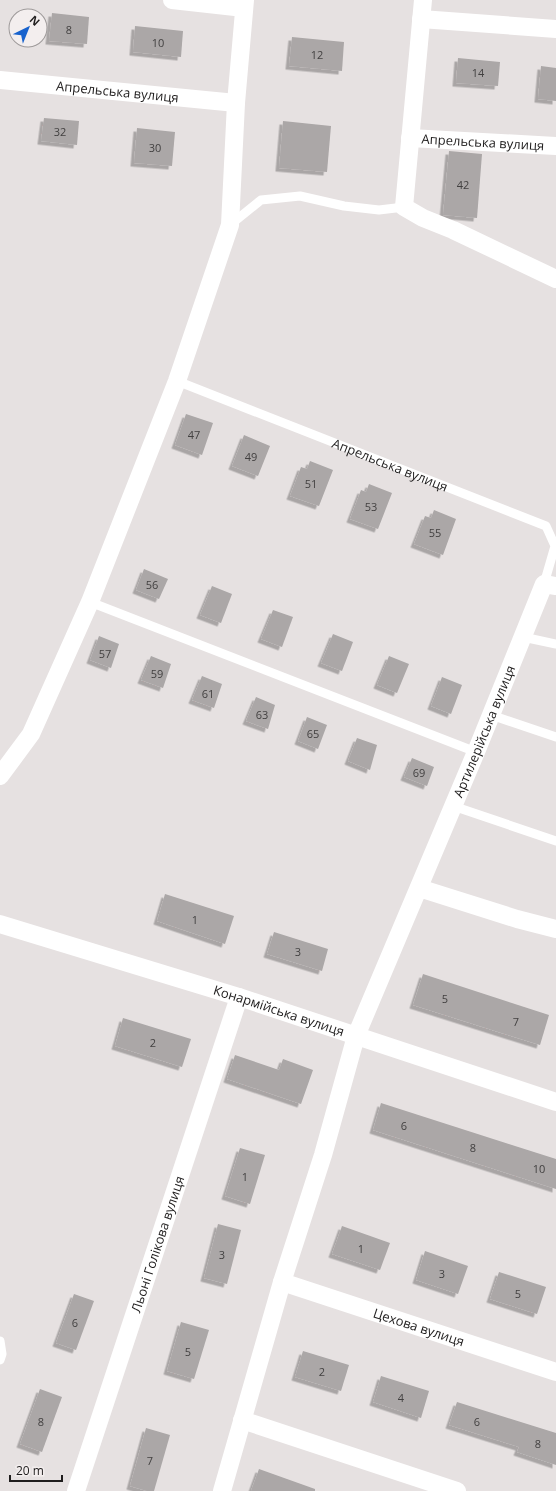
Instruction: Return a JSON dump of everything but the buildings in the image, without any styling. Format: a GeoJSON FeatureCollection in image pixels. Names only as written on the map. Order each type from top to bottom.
{"type":"FeatureCollection","features":[{"type":"Feature","properties":{"kind":"street"},"geometry":{"type":"LineString","coordinates":[[0,776],[32,734],[90,602],[177,381],[230,225],[236,103],[245,4],[172,0]]}},
{"type":"Feature","properties":{"kind":"street"},"geometry":{"type":"LineString","coordinates":[[423,0],[404,207],[423,218],[453,230],[556,279]]}},
{"type":"Feature","properties":{"kind":"street"},"geometry":{"type":"LineString","coordinates":[[421,18],[556,29]]}},
{"type":"Feature","properties":{"kind":"street","name":"Апрельська вулиця"},"geometry":{"type":"LineString","coordinates":[[0,80],[236,103]]}},
{"type":"Feature","properties":{"kind":"street","name":"Апрельська вулиця"},"geometry":{"type":"LineString","coordinates":[[410,138],[556,146]]}},
{"type":"Feature","properties":{"kind":"street","name":"Артилерійська вулиця"},"geometry":{"type":"LineString","coordinates":[[222,1491],[282,1282],[323,1155],[356,1036],[523,637],[550,585]]}},
{"type":"Feature","properties":{"kind":"street"},"geometry":{"type":"LineString","coordinates":[[419,888],[517,919],[556,929]]}},
{"type":"Feature","properties":{"kind":"street","name":"Конармійська вулиця"},"geometry":{"type":"LineString","coordinates":[[0,924],[239,997],[556,1102]]}},
{"type":"Feature","properties":{"kind":"street","name":"Льоні Голікова вулиця"},"geometry":{"type":"LineString","coordinates":[[76,1491],[239,997]]}},
{"type":"Feature","properties":{"kind":"street","name":"Цехова вулиця"},"geometry":{"type":"LineString","coordinates":[[282,1282],[556,1372]]}},
{"type":"Feature","properties":{"kind":"street"},"geometry":{"type":"LineString","coordinates":[[242,1420],[457,1491]]}},
{"type":"Feature","properties":{"kind":"lane"},"geometry":{"type":"LineString","coordinates":[[230,225],[261,200],[269,199],[300,196],[344,206],[379,210],[404,207]]}},
{"type":"Feature","properties":{"kind":"lane","name":"Апрельська вулиця"},"geometry":{"type":"LineString","coordinates":[[177,381],[546,526],[555,546],[550,585]]}},
{"type":"Feature","properties":{"kind":"lane"},"geometry":{"type":"LineString","coordinates":[[90,602],[476,752]]}},
{"type":"Feature","properties":{"kind":"lane"},"geometry":{"type":"LineString","coordinates":[[523,637],[556,644]]}},
{"type":"Feature","properties":{"kind":"lane"},"geometry":{"type":"LineString","coordinates":[[491,715],[556,737]]}},
{"type":"Feature","properties":{"kind":"lane"},"geometry":{"type":"LineString","coordinates":[[453,806],[556,841]]}},
{"type":"Feature","properties":{"kind":"lane"},"geometry":{"type":"LineString","coordinates":[[0,1342],[2,1354],[0,1360]]}}]}
